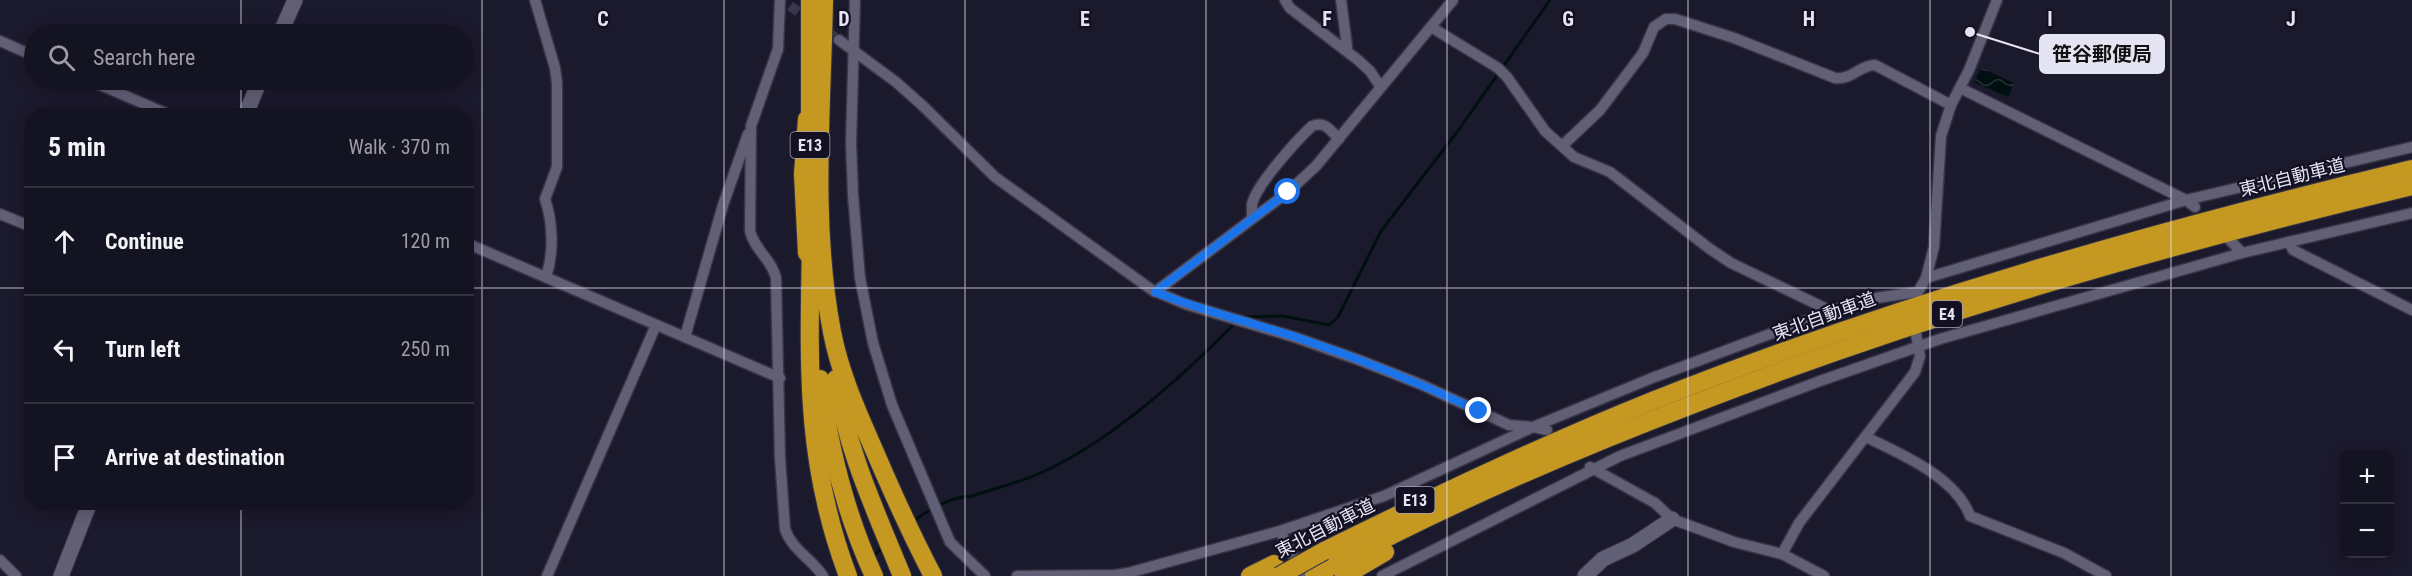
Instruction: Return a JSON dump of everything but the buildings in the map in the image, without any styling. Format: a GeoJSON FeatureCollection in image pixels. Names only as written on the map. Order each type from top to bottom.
{"type":"FeatureCollection","features":[{"type":"Feature","properties":{"kind":"highway","name":"E13"},"geometry":{"type":"LineString","coordinates":[[810,0],[816,99]]}},
{"type":"Feature","properties":{"kind":"highway","name":"E13"},"geometry":{"type":"LineString","coordinates":[[824,0],[816,99],[812,222],[818,290],[818,369],[829,440],[839,480],[857,536],[874,576]]}},
{"type":"Feature","properties":{"kind":"highway","name":"東北自動車道"},"geometry":{"type":"LineString","coordinates":[[1512,460],[1652,401],[1904,310],[2043,266],[2174,229],[2412,169]]}},
{"type":"Feature","properties":{"kind":"highway","name":"東北自動車道"},"geometry":{"type":"LineString","coordinates":[[1314,576],[1331,558],[1497,486],[1661,417],[1899,329],[2111,264],[2239,228],[2412,186]]}},
{"type":"Feature","properties":{"kind":"highway","name":"E13"},"geometry":{"type":"LineString","coordinates":[[818,290],[844,376],[897,502],[933,576]]}},
{"type":"Feature","properties":{"kind":"highway","name":"E13"},"geometry":{"type":"LineString","coordinates":[[818,290],[841,410],[855,457],[902,576]]}},
{"type":"Feature","properties":{"kind":"highway","name":"E13"},"geometry":{"type":"LineString","coordinates":[[818,290],[809,383],[814,438],[824,496],[838,549],[848,576]]}},
{"type":"Feature","properties":{"kind":"highway","name":"E13"},"geometry":{"type":"LineString","coordinates":[[1250,576],[1277,572],[1331,558],[1483,470],[1512,460]]}},
{"type":"Feature","properties":{"kind":"street"},"geometry":{"type":"LineString","coordinates":[[284,24],[295,0]]}},
{"type":"Feature","properties":{"kind":"street"},"geometry":{"type":"LineString","coordinates":[[535,0],[555,68],[556,83],[557,167],[544,199],[550,213],[551,261],[546,277]]}},
{"type":"Feature","properties":{"kind":"street"},"geometry":{"type":"LineString","coordinates":[[855,0],[851,162],[860,278],[883,380],[950,542],[985,576]]}},
{"type":"Feature","properties":{"kind":"street"},"geometry":{"type":"LineString","coordinates":[[1285,0],[1290,8],[1370,71],[1380,86]]}},
{"type":"Feature","properties":{"kind":"street"},"geometry":{"type":"LineString","coordinates":[[1341,0],[1347,46],[1345,50]]}},
{"type":"Feature","properties":{"kind":"street"},"geometry":{"type":"LineString","coordinates":[[1155,292],[1288,192],[1316,166],[1453,0]]}},
{"type":"Feature","properties":{"kind":"street"},"geometry":{"type":"LineString","coordinates":[[1017,576],[1128,573],[1280,531],[1384,496],[1533,427],[1641,382],[1831,311],[1861,300],[1919,296],[1934,247],[1941,136],[1951,105],[1997,0]]}},
{"type":"Feature","properties":{"kind":"street"},"geometry":{"type":"LineString","coordinates":[[685,337],[723,205],[778,49],[783,2]]}},
{"type":"Feature","properties":{"kind":"street"},"geometry":{"type":"LineString","coordinates":[[1562,146],[1600,110],[1643,53],[1654,27],[1666,20],[1675,19],[1692,22],[1835,78],[1844,79],[1867,66],[1875,65],[1951,105]]}},
{"type":"Feature","properties":{"kind":"street"},"geometry":{"type":"LineString","coordinates":[[1431,27],[1498,68],[1507,77],[1545,131],[1584,162],[1617,177],[1731,263],[1831,311]]}},
{"type":"Feature","properties":{"kind":"street"},"geometry":{"type":"LineString","coordinates":[[839,40],[914,98],[995,177],[1155,292],[1185,304],[1297,338],[1359,360],[1420,384],[1509,425],[1547,430]]}},
{"type":"Feature","properties":{"kind":"street"},"geometry":{"type":"LineString","coordinates":[[0,41],[24,52]]}},
{"type":"Feature","properties":{"kind":"street"},"geometry":{"type":"LineString","coordinates":[[1960,88],[2190,203]]}},
{"type":"Feature","properties":{"kind":"street"},"geometry":{"type":"LineString","coordinates":[[112,90],[154,108]]}},
{"type":"Feature","properties":{"kind":"street"},"geometry":{"type":"LineString","coordinates":[[248,108],[256,90]]}},
{"type":"Feature","properties":{"kind":"street"},"geometry":{"type":"LineString","coordinates":[[1252,218],[1252,204],[1258,191],[1280,159],[1312,126],[1325,125],[1339,139]]}},
{"type":"Feature","properties":{"kind":"street"},"geometry":{"type":"LineString","coordinates":[[751,126],[750,231],[752,240],[774,271],[776,278],[780,458],[785,529],[795,549],[815,564],[823,576]]}},
{"type":"Feature","properties":{"kind":"street"},"geometry":{"type":"LineString","coordinates":[[1926,278],[2190,203],[2412,147]]}},
{"type":"Feature","properties":{"kind":"street"},"geometry":{"type":"LineString","coordinates":[[1382,576],[1591,468],[1941,339],[2242,253],[2412,213]]}},
{"type":"Feature","properties":{"kind":"street"},"geometry":{"type":"LineString","coordinates":[[0,214],[24,224]]}},
{"type":"Feature","properties":{"kind":"street"},"geometry":{"type":"LineString","coordinates":[[2229,239],[2242,253]]}},
{"type":"Feature","properties":{"kind":"street"},"geometry":{"type":"LineString","coordinates":[[2289,243],[2293,250],[2412,310]]}},
{"type":"Feature","properties":{"kind":"street"},"geometry":{"type":"LineString","coordinates":[[474,246],[780,378]]}},
{"type":"Feature","properties":{"kind":"street"},"geometry":{"type":"LineString","coordinates":[[546,576],[656,325]]}},
{"type":"Feature","properties":{"kind":"street"},"geometry":{"type":"LineString","coordinates":[[1782,554],[1799,523],[1915,372],[1920,356],[1917,333]]}},
{"type":"Feature","properties":{"kind":"street"},"geometry":{"type":"LineString","coordinates":[[1866,437],[1923,466],[1954,492],[1966,506],[1970,516],[2064,554],[2106,576]]}},
{"type":"Feature","properties":{"kind":"street"},"geometry":{"type":"LineString","coordinates":[[1591,468],[1655,502],[1672,519],[1734,542],[1782,554],[1824,576]]}},
{"type":"Feature","properties":{"kind":"street"},"geometry":{"type":"LineString","coordinates":[[61,576],[87,510]]}},
{"type":"Feature","properties":{"kind":"street"},"geometry":{"type":"LineString","coordinates":[[1585,576],[1603,559],[1633,545],[1672,519]]}},
{"type":"Feature","properties":{"kind":"street"},"geometry":{"type":"LineString","coordinates":[[1280,531],[1304,576]]}},
{"type":"Feature","properties":{"kind":"street"},"geometry":{"type":"LineString","coordinates":[[0,560],[16,576]]}},
{"type":"Feature","properties":{"kind":"water"},"geometry":{"type":"Polygon","coordinates":[[[1981,68],[2014,83],[2008,97],[1974,82],[1981,68]]]}},
{"type":"Feature","properties":{"kind":"waterway"},"geometry":{"type":"LineString","coordinates":[[1242,317],[1283,316],[1329,325],[1338,317],[1381,231],[1457,132],[1550,0]]}},
{"type":"Feature","properties":{"kind":"waterway"},"geometry":{"type":"LineString","coordinates":[[914,521],[949,501],[1027,478],[1071,458],[1146,405],[1235,323]]}},
{"type":"Feature","properties":{"kind":"waterway"},"geometry":{"type":"LineString","coordinates":[[873,556],[884,546]]}},
{"type":"Feature","properties":{"kind":"tunnel"},"geometry":{"type":"LineString","coordinates":[[790,6],[839,40]]}},
{"type":"Feature","properties":{"kind":"place","name":"笹谷郵便局"},"geometry":{"type":"Point","coordinates":[1970,32]}},
{"type":"Feature","properties":{"kind":"route"},"geometry":{"type":"LineString","coordinates":[[1288,192],[1155,292],[1185,304],[1297,338],[1359,360],[1479,411]]}}]}
